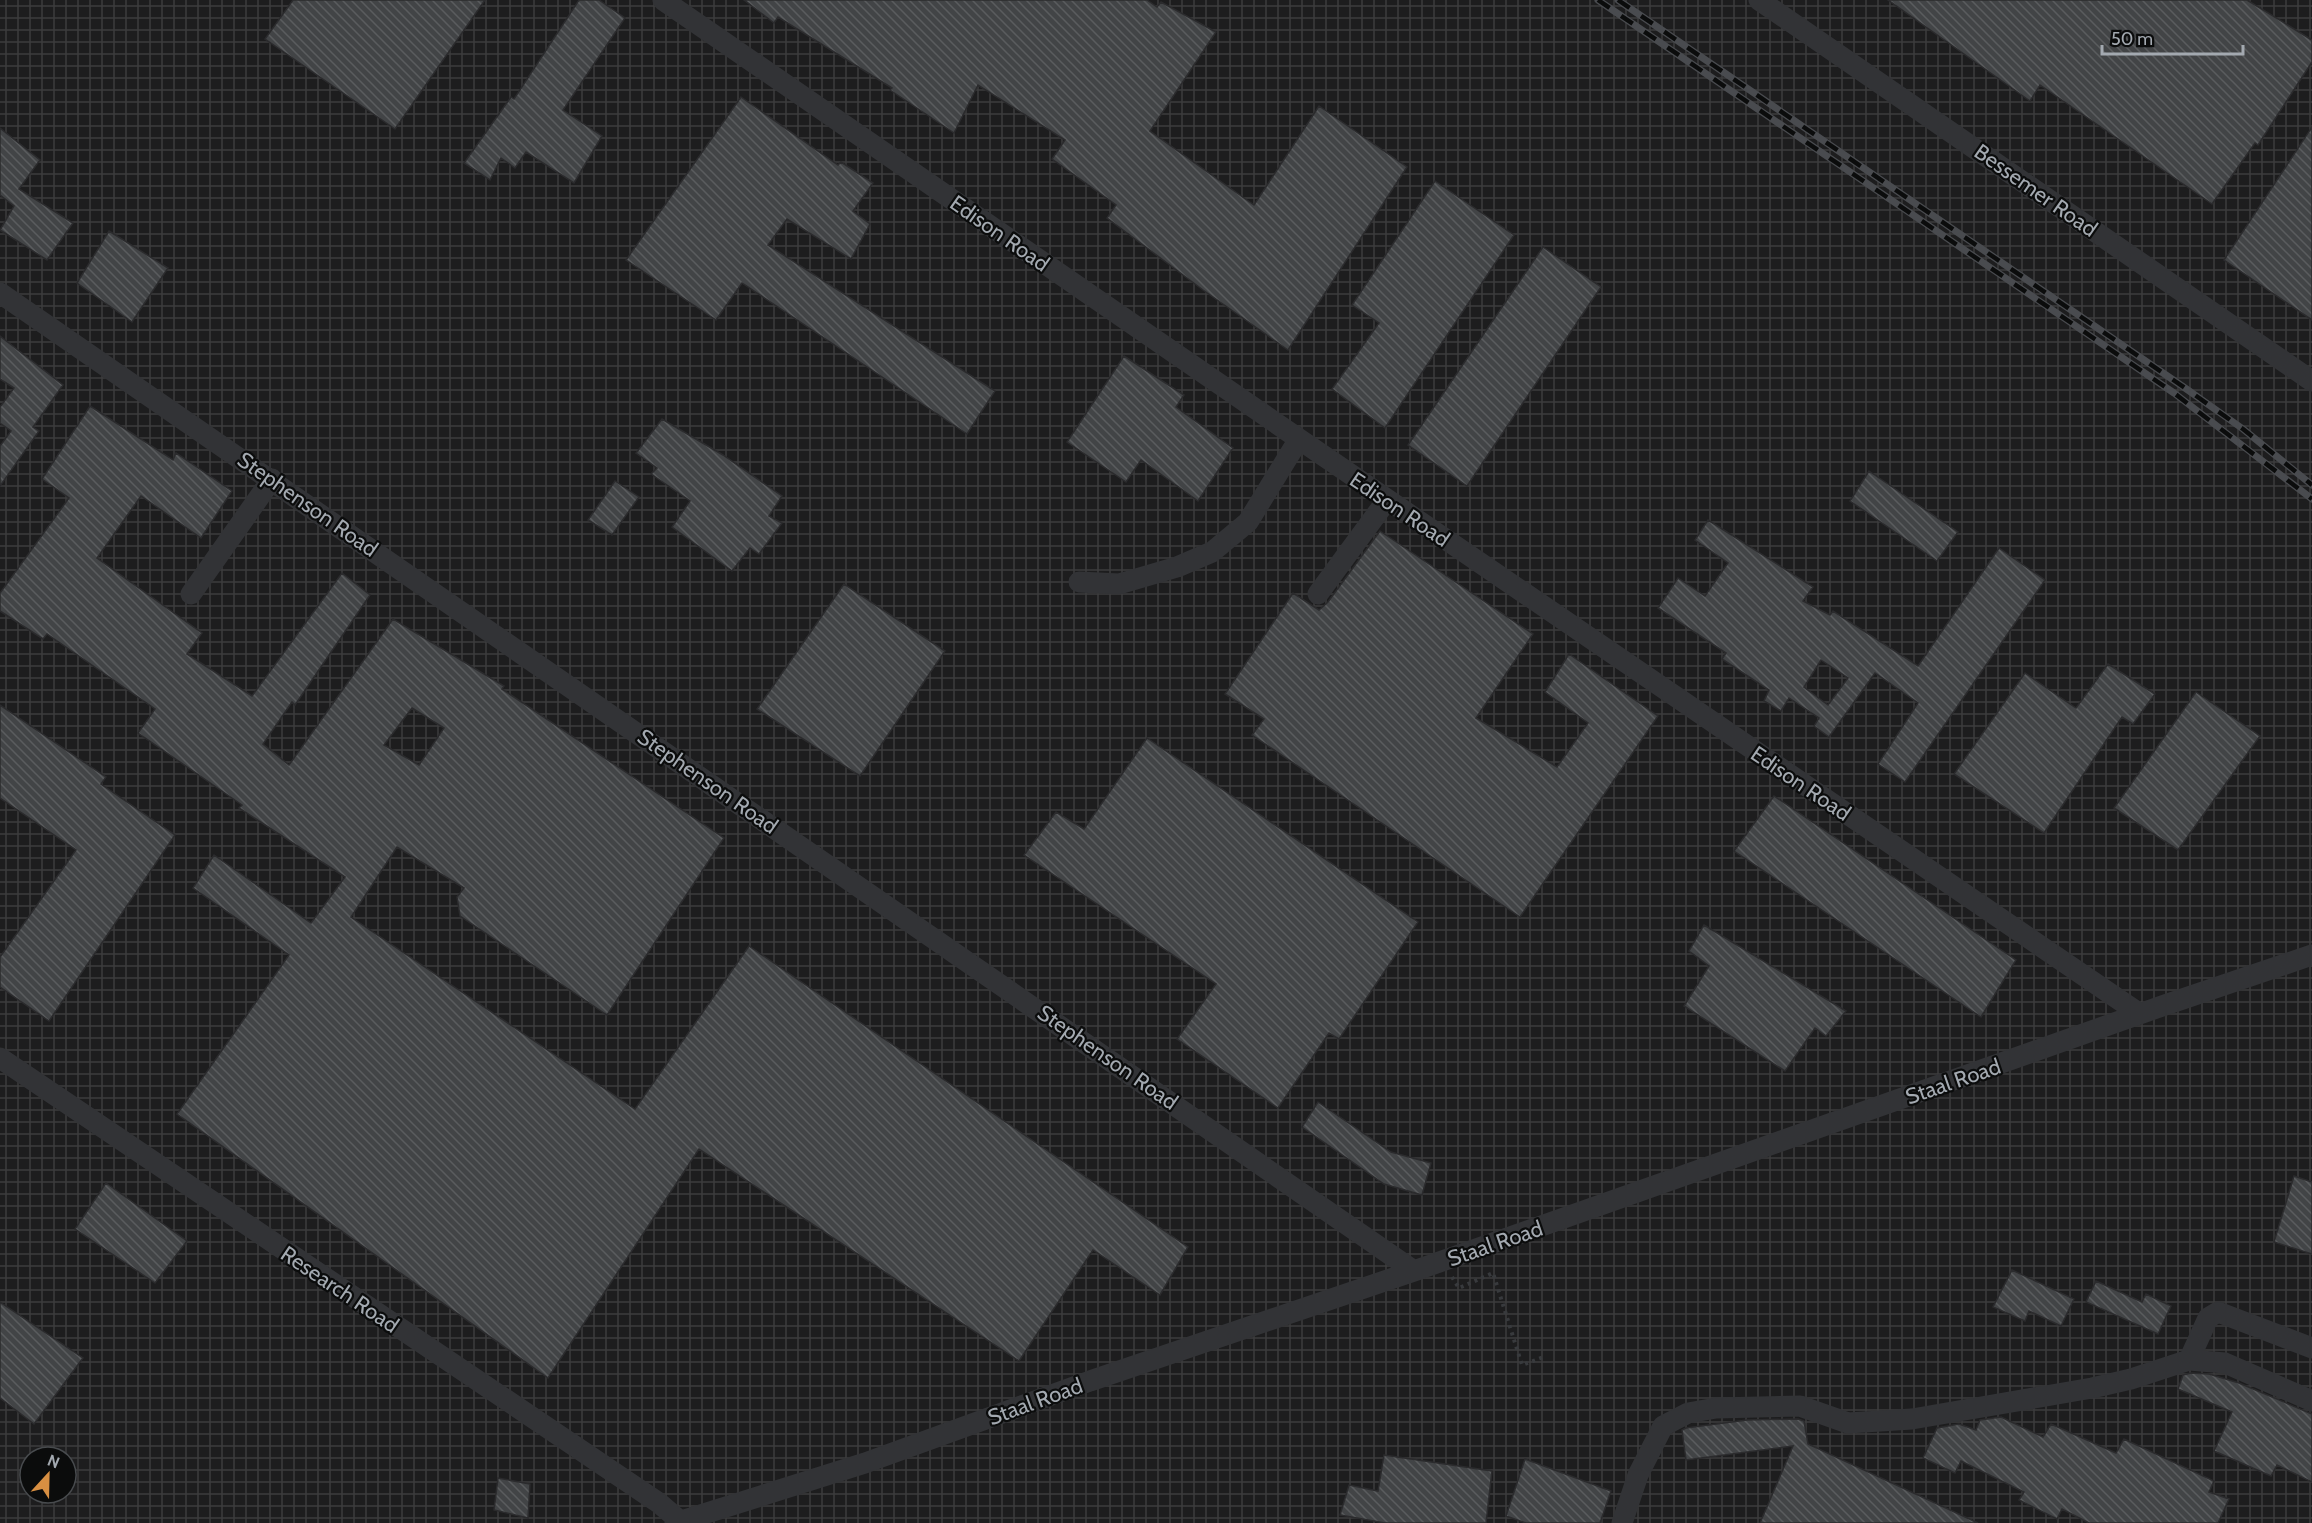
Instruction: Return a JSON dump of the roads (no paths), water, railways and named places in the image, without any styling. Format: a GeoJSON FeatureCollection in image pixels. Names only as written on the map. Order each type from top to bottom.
{"type":"FeatureCollection","features":[{"type":"Feature","properties":{"kind":"street","name":"Edison Road"},"geometry":{"type":"LineString","coordinates":[[663,0],[1387,500],[2140,1014]]}},
{"type":"Feature","properties":{"kind":"street","name":"Bessemer Road"},"geometry":{"type":"LineString","coordinates":[[1759,0],[2312,381]]}},
{"type":"Feature","properties":{"kind":"street","name":"Stephenson Road"},"geometry":{"type":"LineString","coordinates":[[0,293],[1414,1271]]}},
{"type":"Feature","properties":{"kind":"street"},"geometry":{"type":"LineString","coordinates":[[1079,582],[1119,584],[1177,567],[1212,552],[1248,522],[1299,439]]}},
{"type":"Feature","properties":{"kind":"street"},"geometry":{"type":"LineString","coordinates":[[190,594],[272,479]]}},
{"type":"Feature","properties":{"kind":"street"},"geometry":{"type":"LineString","coordinates":[[1318,594],[1387,500]]}},
{"type":"Feature","properties":{"kind":"street","name":"Staal Road"},"geometry":{"type":"LineString","coordinates":[[677,1522],[865,1463],[1090,1381],[1414,1271],[2312,955]]}},
{"type":"Feature","properties":{"kind":"street","name":"Research Road"},"geometry":{"type":"LineString","coordinates":[[0,1058],[659,1503],[677,1522]]}},
{"type":"Feature","properties":{"kind":"street"},"geometry":{"type":"LineString","coordinates":[[2189,1360],[2208,1318],[2218,1312],[2312,1348]]}},
{"type":"Feature","properties":{"kind":"street"},"geometry":{"type":"LineString","coordinates":[[1622,1523],[1638,1475],[1663,1426],[1688,1413],[1716,1408],[1800,1406],[1848,1423],[1912,1419],[2076,1391],[2132,1379],[2189,1360],[2225,1362],[2312,1401]]}},
{"type":"Feature","properties":{"kind":"railway"},"geometry":{"type":"LineString","coordinates":[[1598,0],[2174,393],[2312,499]]}},
{"type":"Feature","properties":{"kind":"railway"},"geometry":{"type":"LineString","coordinates":[[1618,0],[2185,388],[2243,429],[2312,485]]}}]}
